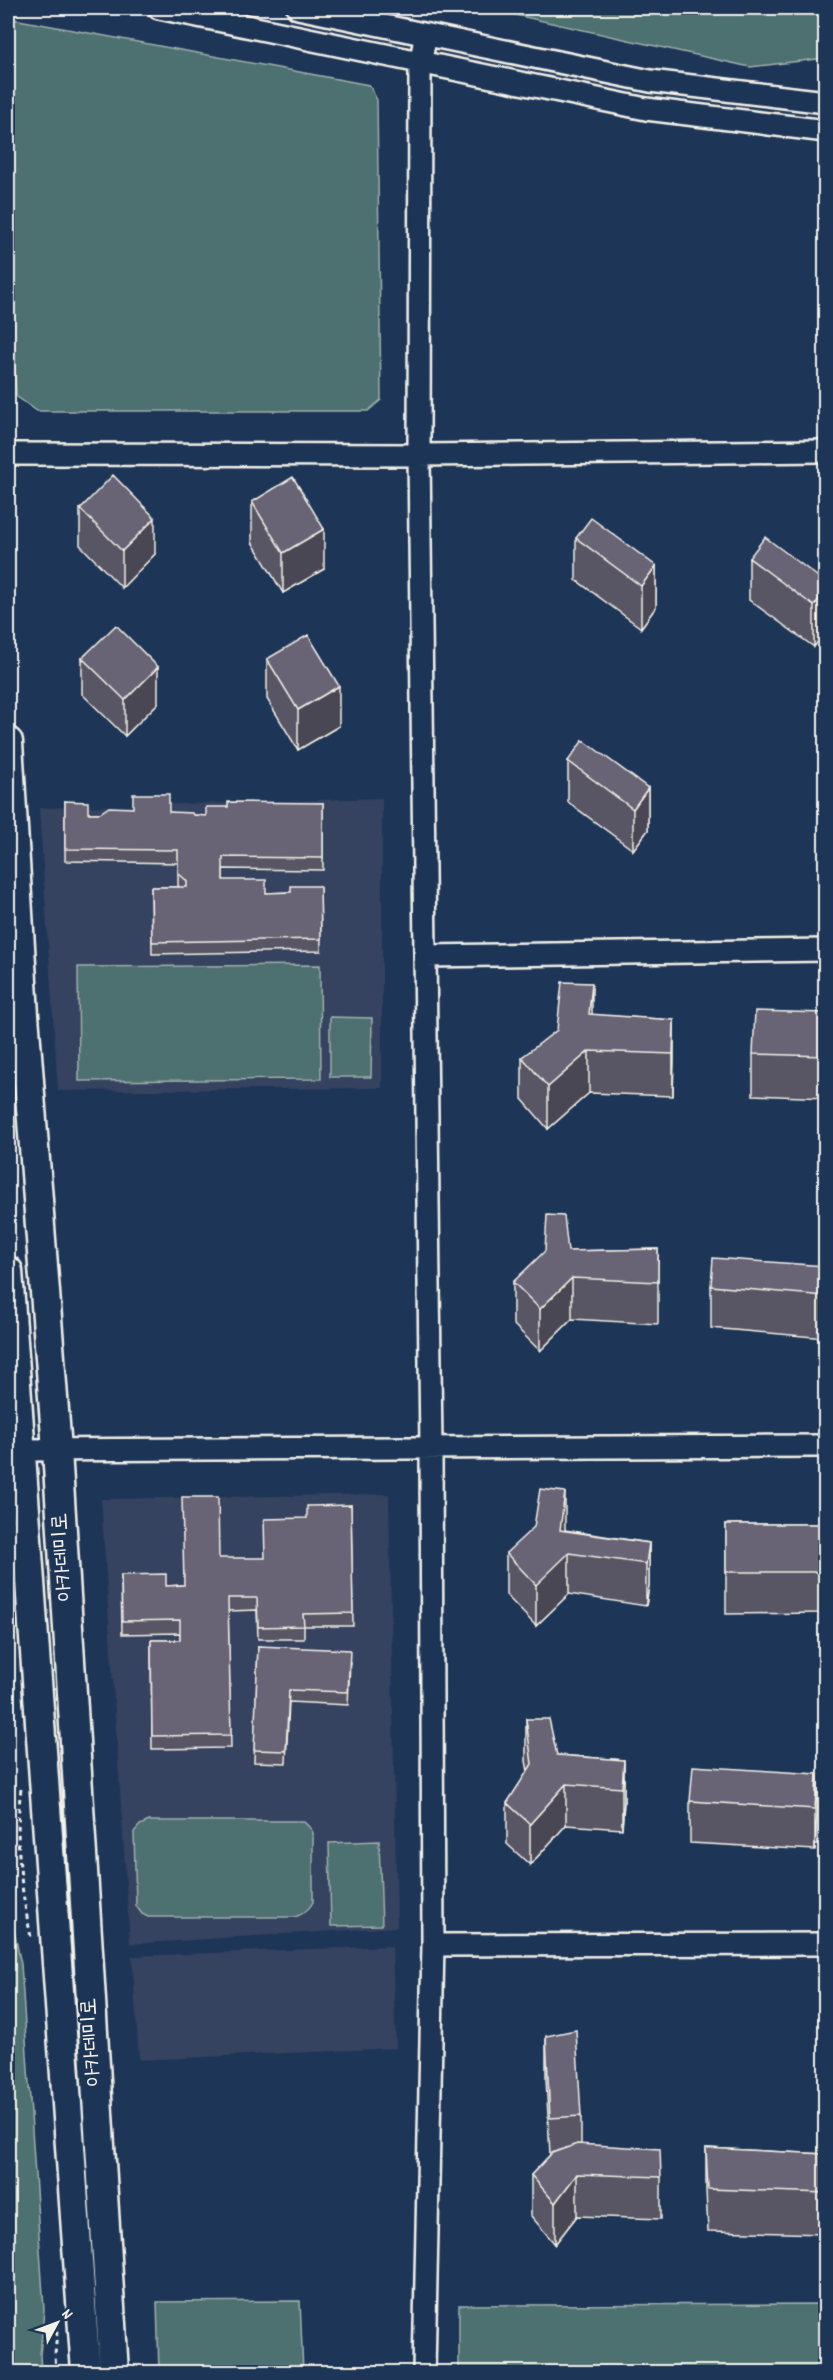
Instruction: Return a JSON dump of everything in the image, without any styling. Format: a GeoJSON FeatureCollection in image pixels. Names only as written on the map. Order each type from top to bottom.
{"type":"FeatureCollection","features":[{"type":"Feature","properties":{"kind":"main road","name":"아카데미로"},"geometry":{"type":"LineString","coordinates":[[8,742],[24,1015],[57,1450],[114,2373]]}},
{"type":"Feature","properties":{"kind":"main road","name":"아카데미로"},"geometry":{"type":"LineString","coordinates":[[8,1271],[86,2373]]}},
{"type":"Feature","properties":{"kind":"street"},"geometry":{"type":"LineString","coordinates":[[159,8],[646,109],[825,131]]}},
{"type":"Feature","properties":{"kind":"street"},"geometry":{"type":"LineString","coordinates":[[298,8],[650,81],[825,102]]}},
{"type":"Feature","properties":{"kind":"street"},"geometry":{"type":"LineString","coordinates":[[424,2373],[433,1945],[431,1448],[420,455],[420,63],[426,34]]}},
{"type":"Feature","properties":{"kind":"street"},"geometry":{"type":"LineString","coordinates":[[8,454],[420,455],[825,451]]}},
{"type":"Feature","properties":{"kind":"street"},"geometry":{"type":"LineString","coordinates":[[426,956],[825,950]]}},
{"type":"Feature","properties":{"kind":"street"},"geometry":{"type":"LineString","coordinates":[[20,1450],[825,1446]]}},
{"type":"Feature","properties":{"kind":"street"},"geometry":{"type":"LineString","coordinates":[[433,1945],[825,1944]]}},
{"type":"Feature","properties":{"kind":"shaded area"},"geometry":{"type":"Polygon","coordinates":[[[382,798],[382,1088],[58,1091],[39,808],[382,798]]]}},
{"type":"Feature","properties":{"kind":"shaded area"},"geometry":{"type":"Polygon","coordinates":[[[389,1494],[397,1927],[130,1944],[101,1499],[389,1494]]]}},
{"type":"Feature","properties":{"kind":"shaded area"},"geometry":{"type":"Polygon","coordinates":[[[392,1946],[396,2048],[139,2060],[132,1956],[392,1946]]]}},
{"type":"Feature","properties":{"kind":"green space"},"geometry":{"type":"Polygon","coordinates":[[[484,8],[825,8],[825,58],[750,67],[484,8]]]}},
{"type":"Feature","properties":{"kind":"green space"},"geometry":{"type":"Polygon","coordinates":[[[8,18],[369,85],[377,100],[381,400],[368,411],[37,411],[16,396],[8,230],[8,18]]]}},
{"type":"Feature","properties":{"kind":"green space"},"geometry":{"type":"Polygon","coordinates":[[[320,965],[321,1079],[79,1081],[78,967],[320,965]]]}},
{"type":"Feature","properties":{"kind":"green space"},"geometry":{"type":"Polygon","coordinates":[[[330,1017],[372,1018],[371,1077],[330,1077],[330,1017]]]}},
{"type":"Feature","properties":{"kind":"green space"},"geometry":{"type":"Polygon","coordinates":[[[149,1821],[303,1821],[313,1833],[313,1902],[306,1911],[295,1917],[148,1917],[142,1914],[136,1906],[134,1832],[140,1825],[149,1821]]]}},
{"type":"Feature","properties":{"kind":"green space"},"geometry":{"type":"Polygon","coordinates":[[[379,1841],[382,1925],[331,1926],[329,1843],[379,1841]]]}},
{"type":"Feature","properties":{"kind":"green space"},"geometry":{"type":"Polygon","coordinates":[[[8,1877],[9,1907],[21,1964],[44,2310],[40,2355],[41,2372],[8,2372],[8,1877]]]}},
{"type":"Feature","properties":{"kind":"green space"},"geometry":{"type":"Polygon","coordinates":[[[300,2301],[303,2372],[159,2372],[157,2302],[300,2301]]]}},
{"type":"Feature","properties":{"kind":"green space"},"geometry":{"type":"Polygon","coordinates":[[[825,2304],[825,2372],[459,2372],[459,2305],[825,2304]]]}},
{"type":"Feature","properties":{"kind":"building"},"geometry":{"type":"Polygon","coordinates":[[[113,475],[155,518],[122,551],[80,509],[113,475]]]}},
{"type":"Feature","properties":{"kind":"building"},"geometry":{"type":"Polygon","coordinates":[[[293,477],[324,529],[283,553],[252,502],[293,477]]]}},
{"type":"Feature","properties":{"kind":"building"},"geometry":{"type":"Polygon","coordinates":[[[591,518],[656,566],[641,586],[576,538],[591,518]]]}},
{"type":"Feature","properties":{"kind":"building"},"geometry":{"type":"Polygon","coordinates":[[[765,537],[825,582],[825,591],[814,606],[749,558],[765,537]]]}},
{"type":"Feature","properties":{"kind":"building"},"geometry":{"type":"Polygon","coordinates":[[[116,625],[158,667],[125,700],[82,658],[116,625]]]}},
{"type":"Feature","properties":{"kind":"building"},"geometry":{"type":"Polygon","coordinates":[[[308,635],[339,686],[298,710],[267,659],[308,635]]]}},
{"type":"Feature","properties":{"kind":"building"},"geometry":{"type":"Polygon","coordinates":[[[583,740],[648,788],[633,809],[568,761],[583,740]]]}},
{"type":"Feature","properties":{"kind":"building"},"geometry":{"type":"Polygon","coordinates":[[[133,794],[169,794],[169,812],[206,816],[206,807],[228,807],[228,802],[323,803],[323,858],[223,857],[223,880],[266,880],[266,893],[291,892],[291,886],[320,886],[321,939],[152,942],[151,887],[187,887],[187,881],[178,873],[178,850],[65,849],[65,801],[88,802],[88,813],[100,813],[109,807],[133,808],[133,794]]]}},
{"type":"Feature","properties":{"kind":"building"},"geometry":{"type":"Polygon","coordinates":[[[562,982],[592,983],[589,1014],[674,1020],[673,1054],[589,1051],[548,1087],[522,1057],[557,1030],[562,982]]]}},
{"type":"Feature","properties":{"kind":"building"},"geometry":{"type":"Polygon","coordinates":[[[755,1011],[825,1013],[825,1056],[753,1054],[755,1011]]]}},
{"type":"Feature","properties":{"kind":"building"},"geometry":{"type":"Polygon","coordinates":[[[547,1215],[564,1216],[568,1251],[658,1249],[658,1282],[572,1278],[540,1309],[513,1282],[545,1251],[547,1215]]]}},
{"type":"Feature","properties":{"kind":"building"},"geometry":{"type":"Polygon","coordinates":[[[713,1258],[825,1266],[825,1296],[711,1286],[713,1258]]]}},
{"type":"Feature","properties":{"kind":"building"},"geometry":{"type":"Polygon","coordinates":[[[540,1489],[565,1492],[560,1530],[649,1543],[646,1564],[569,1553],[536,1585],[506,1553],[534,1527],[540,1489]]]}},
{"type":"Feature","properties":{"kind":"building"},"geometry":{"type":"Polygon","coordinates":[[[182,1497],[218,1497],[219,1558],[265,1558],[264,1519],[307,1518],[307,1506],[351,1505],[353,1613],[303,1614],[304,1626],[258,1627],[257,1598],[228,1598],[231,1735],[152,1736],[151,1640],[180,1640],[180,1620],[122,1621],[121,1575],[166,1574],[166,1586],[184,1585],[182,1497]]]}},
{"type":"Feature","properties":{"kind":"building"},"geometry":{"type":"Polygon","coordinates":[[[726,1524],[825,1524],[825,1572],[726,1572],[726,1524]]]}},
{"type":"Feature","properties":{"kind":"building"},"geometry":{"type":"Polygon","coordinates":[[[258,1646],[350,1650],[348,1692],[289,1690],[286,1751],[254,1750],[258,1646]]]}},
{"type":"Feature","properties":{"kind":"building"},"geometry":{"type":"Polygon","coordinates":[[[526,1719],[549,1719],[557,1755],[624,1760],[622,1788],[566,1784],[530,1824],[507,1803],[532,1764],[526,1719]]]}},
{"type":"Feature","properties":{"kind":"building"},"geometry":{"type":"Polygon","coordinates":[[[693,1766],[817,1774],[815,1809],[690,1801],[693,1766]]]}},
{"type":"Feature","properties":{"kind":"building"},"geometry":{"type":"Polygon","coordinates":[[[576,2030],[581,2116],[550,2118],[546,2036],[576,2030]]]}},
{"type":"Feature","properties":{"kind":"building"},"geometry":{"type":"Polygon","coordinates":[[[577,2144],[660,2149],[661,2177],[577,2174],[555,2203],[531,2175],[552,2153],[577,2144]]]}},
{"type":"Feature","properties":{"kind":"building"},"geometry":{"type":"Polygon","coordinates":[[[706,2148],[825,2154],[825,2193],[708,2189],[706,2148]]]}}]}
